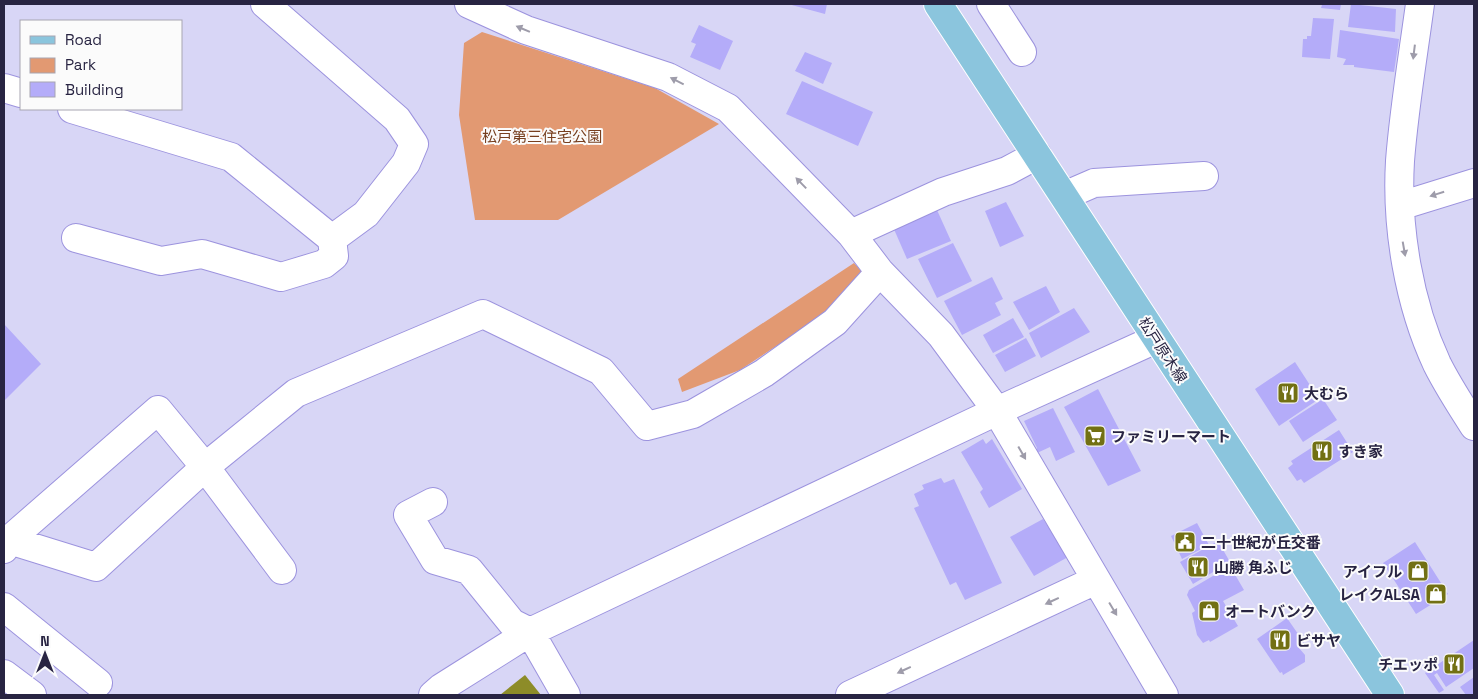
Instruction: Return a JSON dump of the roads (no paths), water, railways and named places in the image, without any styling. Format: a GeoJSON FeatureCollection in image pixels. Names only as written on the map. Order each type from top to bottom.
{"type":"FeatureCollection","features":[{"type":"Feature","properties":{"kind":"main road","name":"松戸原木線"},"geometry":{"type":"LineString","coordinates":[[938,4],[1390,695]]}},
{"type":"Feature","properties":{"kind":"street"},"geometry":{"type":"LineString","coordinates":[[265,4],[397,119],[414,144],[406,163],[366,214],[332,240]]}},
{"type":"Feature","properties":{"kind":"street"},"geometry":{"type":"LineString","coordinates":[[469,4],[526,30],[668,77],[728,108],[843,226],[880,272],[941,335],[998,411],[1164,695]]}},
{"type":"Feature","properties":{"kind":"street"},"geometry":{"type":"LineString","coordinates":[[991,4],[1022,52]]}},
{"type":"Feature","properties":{"kind":"street"},"geometry":{"type":"LineString","coordinates":[[1420,4],[1400,162],[1400,206],[1403,244],[1416,307],[1437,364],[1469,410]]}},
{"type":"Feature","properties":{"kind":"street"},"geometry":{"type":"LineString","coordinates":[[4,88],[20,93]]}},
{"type":"Feature","properties":{"kind":"street"},"geometry":{"type":"LineString","coordinates":[[75,110],[231,157],[332,240],[334,256],[324,264],[281,277],[202,254],[161,261],[76,238]]}},
{"type":"Feature","properties":{"kind":"street"},"geometry":{"type":"LineString","coordinates":[[843,226],[1007,172],[1037,155]]}},
{"type":"Feature","properties":{"kind":"street"},"geometry":{"type":"LineString","coordinates":[[1064,196],[1094,183],[1204,176]]}},
{"type":"Feature","properties":{"kind":"street"},"geometry":{"type":"LineString","coordinates":[[1400,206],[1474,183]]}},
{"type":"Feature","properties":{"kind":"street"},"geometry":{"type":"LineString","coordinates":[[5,543],[96,567],[205,467],[296,393],[483,314],[601,370],[647,426],[693,414],[764,373],[834,322],[880,272]]}},
{"type":"Feature","properties":{"kind":"street"},"geometry":{"type":"LineString","coordinates":[[433,695],[441,688],[530,632],[998,411],[1156,339]]}},
{"type":"Feature","properties":{"kind":"street"},"geometry":{"type":"LineString","coordinates":[[5,543],[158,410],[205,467],[282,570]]}},
{"type":"Feature","properties":{"kind":"street"},"geometry":{"type":"LineString","coordinates":[[433,502],[408,515],[435,560],[469,570],[512,623],[530,632],[566,695]]}},
{"type":"Feature","properties":{"kind":"street"},"geometry":{"type":"LineString","coordinates":[[850,695],[1096,580]]}},
{"type":"Feature","properties":{"kind":"street"},"geometry":{"type":"LineString","coordinates":[[4,607],[98,682]]}},
{"type":"Feature","properties":{"kind":"street"},"geometry":{"type":"LineString","coordinates":[[4,674],[32,695]]}},
{"type":"Feature","properties":{"kind":"place","name":"大むら"},"geometry":{"type":"Point","coordinates":[1288,393]}},
{"type":"Feature","properties":{"kind":"place","name":"ファミリーマート"},"geometry":{"type":"Point","coordinates":[1095,436]}},
{"type":"Feature","properties":{"kind":"place","name":"すき家"},"geometry":{"type":"Point","coordinates":[1322,451]}},
{"type":"Feature","properties":{"kind":"place","name":"二十世紀が丘交番"},"geometry":{"type":"Point","coordinates":[1185,542]}},
{"type":"Feature","properties":{"kind":"place","name":"山勝 角ふじ"},"geometry":{"type":"Point","coordinates":[1198,567]}},
{"type":"Feature","properties":{"kind":"place","name":"アイフル"},"geometry":{"type":"Point","coordinates":[1418,571]}},
{"type":"Feature","properties":{"kind":"place","name":"レイクALSA"},"geometry":{"type":"Point","coordinates":[1436,594]}},
{"type":"Feature","properties":{"kind":"place","name":"オートバンク"},"geometry":{"type":"Point","coordinates":[1209,611]}},
{"type":"Feature","properties":{"kind":"place","name":"ビサヤ"},"geometry":{"type":"Point","coordinates":[1280,640]}},
{"type":"Feature","properties":{"kind":"place","name":"チエッポ"},"geometry":{"type":"Point","coordinates":[1454,664]}},
{"type":"Feature","properties":{"kind":"park label","name":"松戸第三住宅公園"},"geometry":{"type":"Point","coordinates":[542,136]}}]}
